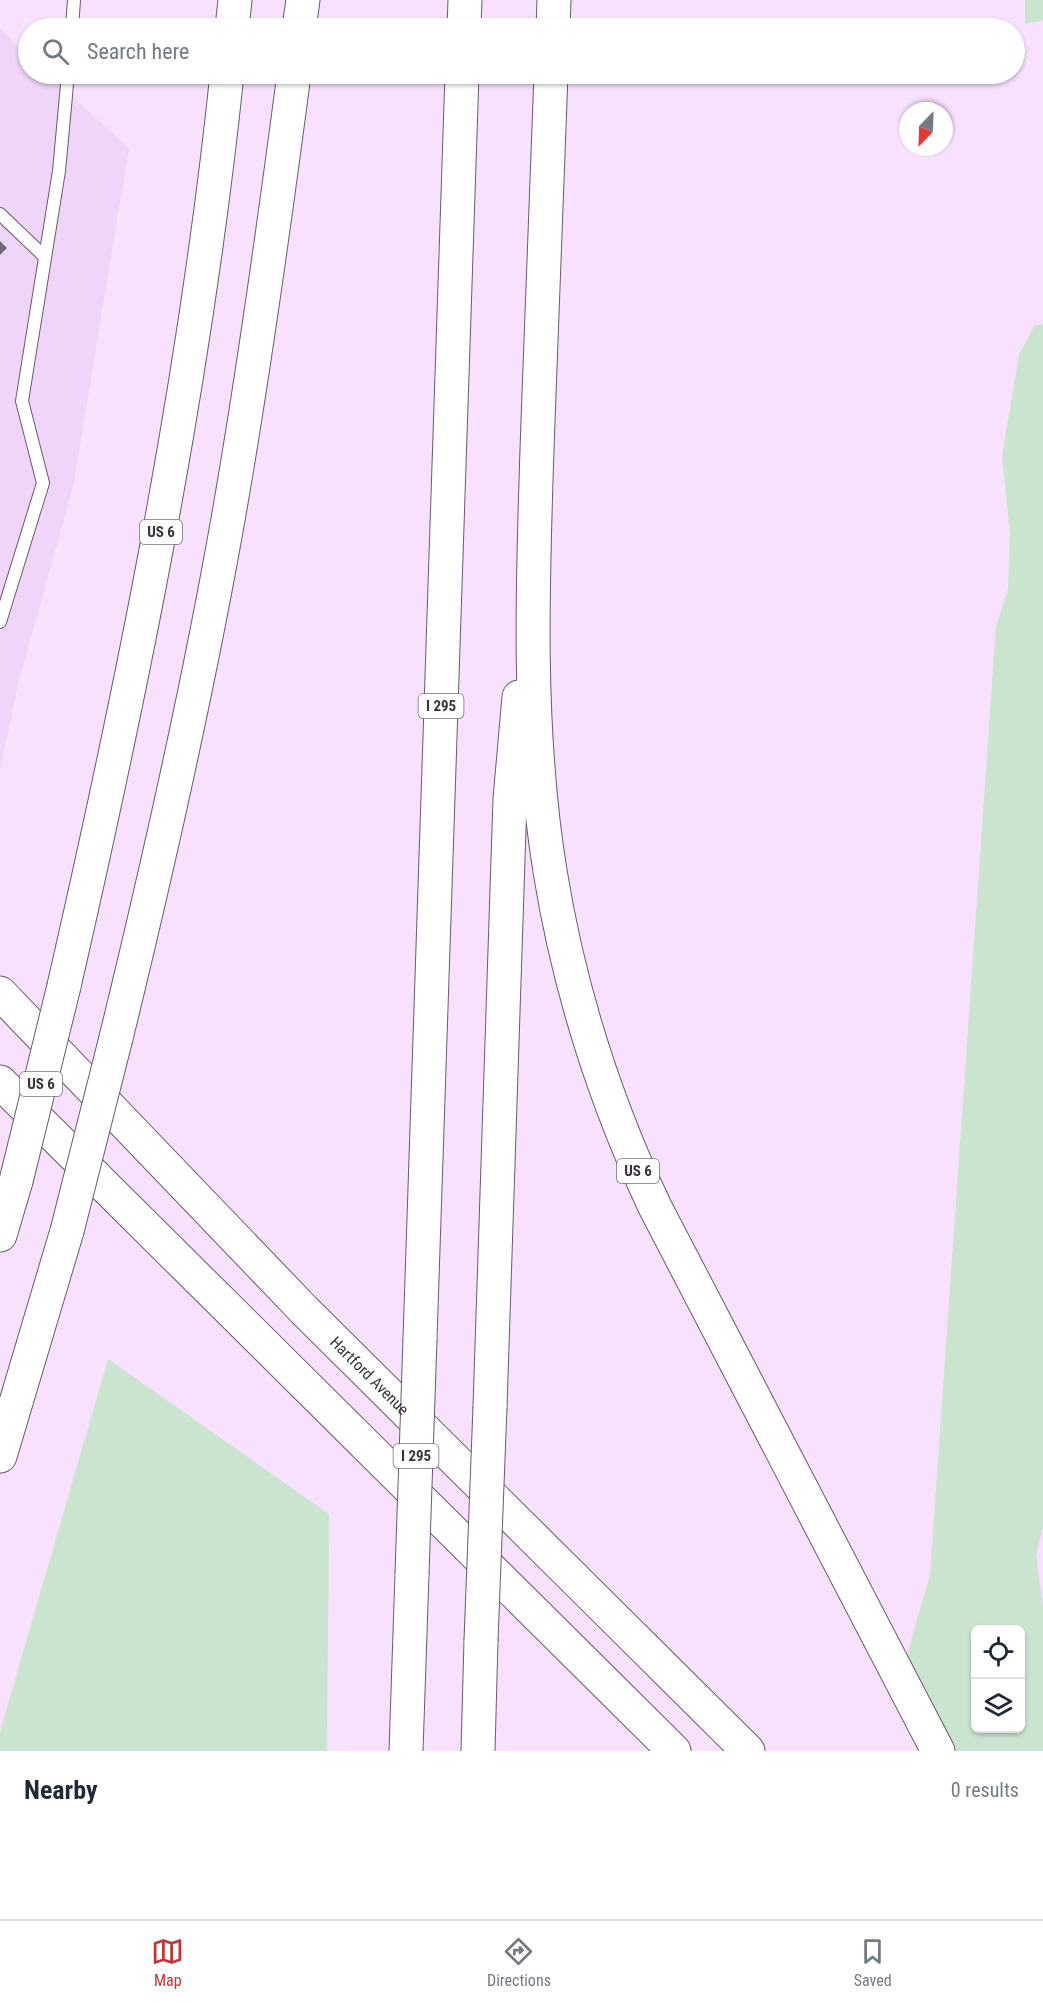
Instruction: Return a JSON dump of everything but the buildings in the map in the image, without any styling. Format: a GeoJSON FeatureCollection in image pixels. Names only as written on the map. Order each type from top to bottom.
{"type":"FeatureCollection","features":[{"type":"Feature","properties":{"kind":"main road"},"geometry":{"type":"LineString","coordinates":[[233,18],[235,0]]}},
{"type":"Feature","properties":{"kind":"main road"},"geometry":{"type":"LineString","coordinates":[[300,18],[303,0]]}},
{"type":"Feature","properties":{"kind":"main road"},"geometry":{"type":"LineString","coordinates":[[464,18],[465,0]]}},
{"type":"Feature","properties":{"kind":"main road"},"geometry":{"type":"LineString","coordinates":[[553,18],[554,0]]}},
{"type":"Feature","properties":{"kind":"main road","name":"US 6"},"geometry":{"type":"LineString","coordinates":[[0,1221],[16,1181],[64,986],[126,709],[166,501],[200,294],[226,84]]}},
{"type":"Feature","properties":{"kind":"main road"},"geometry":{"type":"LineString","coordinates":[[0,1456],[67,1231],[116,1038],[174,789],[230,511],[261,315],[293,84]]}},
{"type":"Feature","properties":{"kind":"main road","name":"I 295"},"geometry":{"type":"LineString","coordinates":[[406,1751],[462,84]]}},
{"type":"Feature","properties":{"kind":"main road","name":"US 6"},"geometry":{"type":"LineString","coordinates":[[551,84],[534,531],[535,676],[543,812],[550,869],[565,951],[597,1068],[614,1116],[655,1207],[938,1751]]}},
{"type":"Feature","properties":{"kind":"main road"},"geometry":{"type":"LineString","coordinates":[[478,1751],[510,799],[534,531]]}},
{"type":"Feature","properties":{"kind":"main road","name":"Hartford Avenue"},"geometry":{"type":"LineString","coordinates":[[0,993],[304,1310],[748,1751]]}},
{"type":"Feature","properties":{"kind":"main road","name":"US 6"},"geometry":{"type":"LineString","coordinates":[[0,1082],[674,1751]]}},
{"type":"Feature","properties":{"kind":"main road"},"geometry":{"type":"LineString","coordinates":[[0,1235],[16,1181]]}},
{"type":"Feature","properties":{"kind":"lane"},"geometry":{"type":"LineString","coordinates":[[73,18],[74,0]]}},
{"type":"Feature","properties":{"kind":"lane"},"geometry":{"type":"LineString","coordinates":[[0,622],[43,483],[22,402],[59,171],[67,84]]}},
{"type":"Feature","properties":{"kind":"lane"},"geometry":{"type":"LineString","coordinates":[[0,214],[45,257]]}},
{"type":"Feature","properties":{"kind":"shaded area"},"geometry":{"type":"Polygon","coordinates":[[[0,29],[18,46],[18,84],[59,84],[129,148],[73,487],[19,680],[0,770],[0,29]]]}},
{"type":"Feature","properties":{"kind":"green space"},"geometry":{"type":"Polygon","coordinates":[[[1025,0],[1043,0],[1043,20],[1025,24],[1025,0]]]}},
{"type":"Feature","properties":{"kind":"green space"},"geometry":{"type":"Polygon","coordinates":[[[1043,324],[1043,1527],[1036,1555],[1043,1605],[1043,1751],[949,1751],[904,1665],[930,1575],[996,626],[1008,589],[1010,534],[1002,456],[1019,355],[1034,326],[1043,324]]]}},
{"type":"Feature","properties":{"kind":"green space"},"geometry":{"type":"Polygon","coordinates":[[[108,1359],[329,1514],[327,1751],[0,1751],[0,1732],[108,1359]]]}}]}
